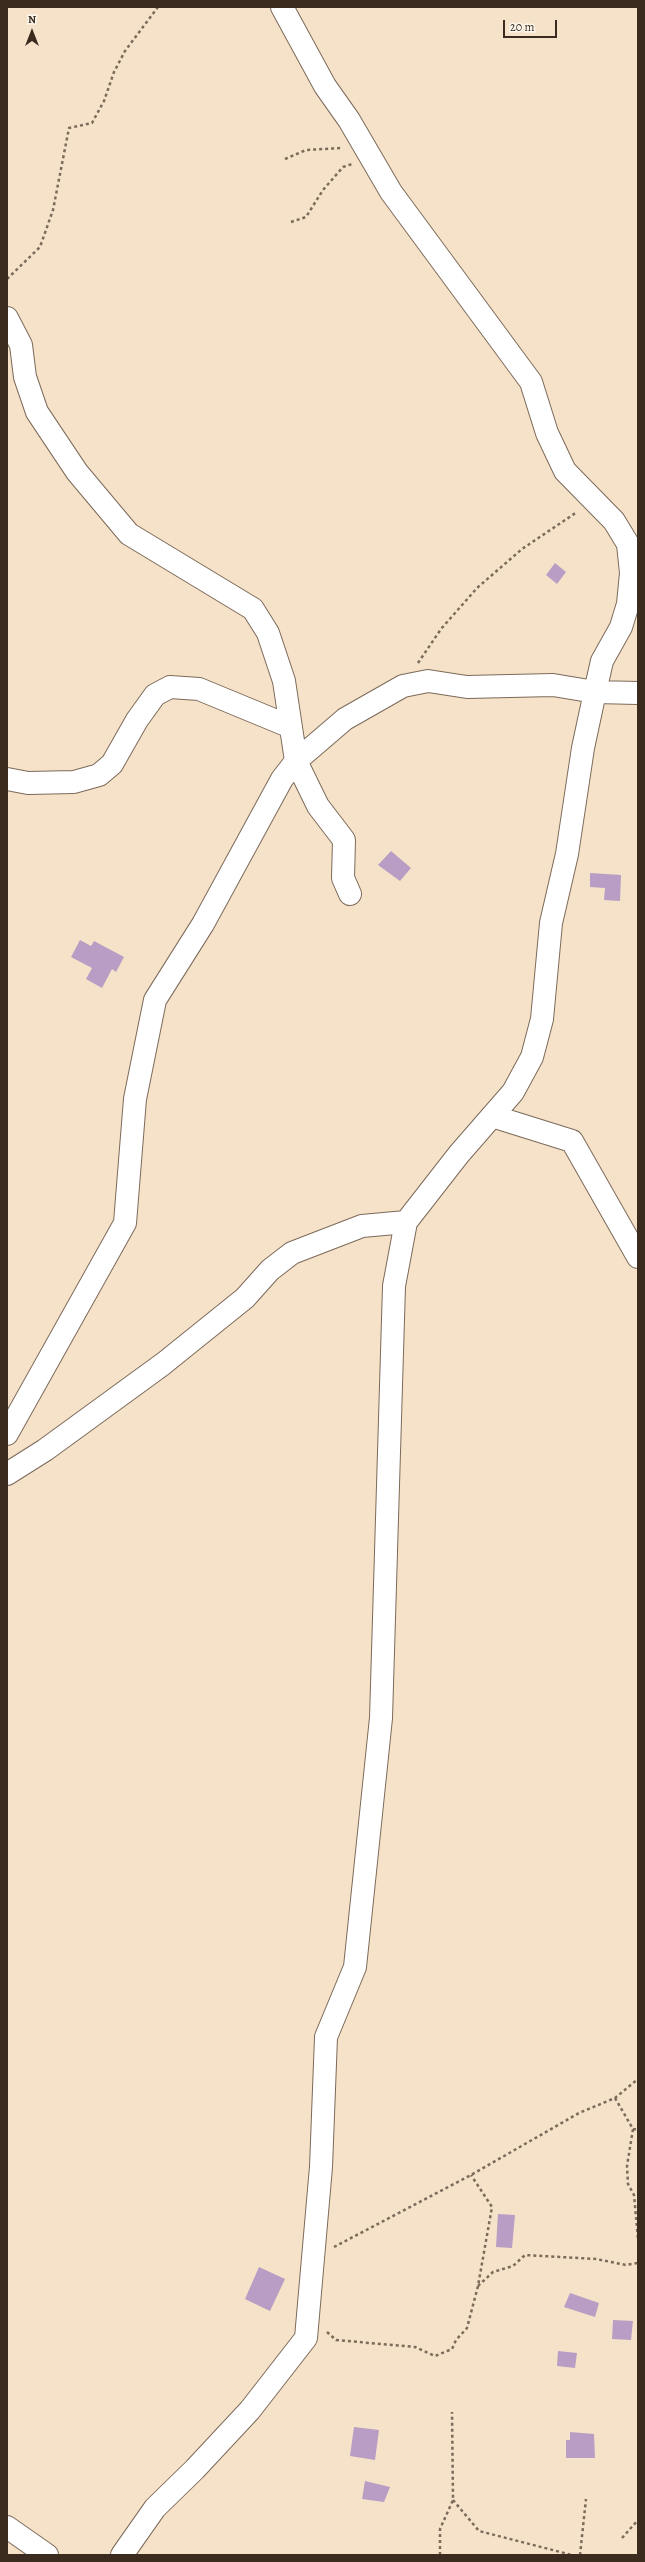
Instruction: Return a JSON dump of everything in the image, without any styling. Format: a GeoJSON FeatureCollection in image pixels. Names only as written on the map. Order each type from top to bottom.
{"type":"FeatureCollection","features":[{"type":"Feature","properties":{"kind":"street"},"geometry":{"type":"LineString","coordinates":[[122,2555],[155,2508],[195,2469],[250,2410],[306,2338],[321,2167],[326,2038],[355,1967],[381,1718],[394,1286],[406,1222],[513,1092],[532,1057],[542,1019],[551,923],[567,854],[583,748],[602,660],[621,627],[628,604],[631,573],[628,544],[614,521],[565,471],[547,433],[531,382],[391,192],[370,156],[325,86],[282,7]]}},
{"type":"Feature","properties":{"kind":"street"},"geometry":{"type":"LineString","coordinates":[[7,318],[21,345],[25,377],[37,412],[77,472],[129,534],[253,609],[268,633],[284,680],[296,761],[318,806],[344,840],[343,878],[350,894]]}},
{"type":"Feature","properties":{"kind":"street"},"geometry":{"type":"LineString","coordinates":[[7,1434],[125,1223],[135,1099],[155,1000],[203,924],[282,779],[296,761],[345,719],[403,686],[428,681],[467,687],[553,685],[595,692],[638,693]]}},
{"type":"Feature","properties":{"kind":"street"},"geometry":{"type":"LineString","coordinates":[[7,779],[28,783],[74,782],[99,775],[112,764],[138,720],[155,695],[170,687],[200,689],[291,727]]}},
{"type":"Feature","properties":{"kind":"street"},"geometry":{"type":"LineString","coordinates":[[492,1116],[572,1141],[638,1257]]}},
{"type":"Feature","properties":{"kind":"street"},"geometry":{"type":"LineString","coordinates":[[7,1474],[45,1450],[163,1364],[245,1298],[270,1270],[292,1253],[362,1226],[406,1222]]}},
{"type":"Feature","properties":{"kind":"street"},"geometry":{"type":"LineString","coordinates":[[7,2527],[47,2555]]}},
{"type":"Feature","properties":{"kind":"path"},"geometry":{"type":"LineString","coordinates":[[7,279],[40,247],[53,210],[69,128],[92,123],[104,101],[114,72],[126,51],[158,7]]}},
{"type":"Feature","properties":{"kind":"path"},"geometry":{"type":"LineString","coordinates":[[285,158],[306,150],[370,156]]}},
{"type":"Feature","properties":{"kind":"path"},"geometry":{"type":"LineString","coordinates":[[292,222],[306,217],[323,190],[343,167],[359,162],[370,156]]}},
{"type":"Feature","properties":{"kind":"path"},"geometry":{"type":"LineString","coordinates":[[403,686],[441,629],[477,588],[522,549],[575,513],[591,497]]}},
{"type":"Feature","properties":{"kind":"path"},"geometry":{"type":"LineString","coordinates":[[314,2258],[471,2175],[579,2113],[615,2098],[638,2079]]}},
{"type":"Feature","properties":{"kind":"path"},"geometry":{"type":"LineString","coordinates":[[615,2098],[633,2129],[627,2166],[628,2184],[634,2195],[638,2239]]}},
{"type":"Feature","properties":{"kind":"path"},"geometry":{"type":"LineString","coordinates":[[633,2129],[638,2130]]}},
{"type":"Feature","properties":{"kind":"path"},"geometry":{"type":"LineString","coordinates":[[308,2327],[322,2328],[336,2340],[416,2347],[435,2356],[452,2349],[456,2340],[467,2328],[478,2286],[492,2207],[471,2175]]}},
{"type":"Feature","properties":{"kind":"path"},"geometry":{"type":"LineString","coordinates":[[478,2286],[493,2272],[513,2266],[524,2255],[596,2259],[626,2265],[638,2263]]}},
{"type":"Feature","properties":{"kind":"path"},"geometry":{"type":"LineString","coordinates":[[440,2555],[440,2529],[453,2500],[452,2412]]}},
{"type":"Feature","properties":{"kind":"path"},"geometry":{"type":"LineString","coordinates":[[580,2555],[586,2499]]}},
{"type":"Feature","properties":{"kind":"path"},"geometry":{"type":"LineString","coordinates":[[453,2500],[479,2531],[572,2555]]}},
{"type":"Feature","properties":{"kind":"path"},"geometry":{"type":"LineString","coordinates":[[622,2538],[638,2520]]}},
{"type":"Feature","properties":{"kind":"building"},"geometry":{"type":"Polygon","coordinates":[[[555,563],[566,572],[557,584],[546,575],[555,563]]]}},
{"type":"Feature","properties":{"kind":"building"},"geometry":{"type":"Polygon","coordinates":[[[391,851],[411,868],[400,881],[378,865],[391,851]]]}},
{"type":"Feature","properties":{"kind":"building"},"geometry":{"type":"Polygon","coordinates":[[[590,873],[621,875],[620,901],[604,900],[605,888],[590,887],[590,873]]]}},
{"type":"Feature","properties":{"kind":"building"},"geometry":{"type":"Polygon","coordinates":[[[80,940],[91,946],[94,941],[124,957],[116,972],[112,969],[102,988],[86,979],[92,968],[71,957],[80,940]]]}},
{"type":"Feature","properties":{"kind":"building"},"geometry":{"type":"Polygon","coordinates":[[[498,2214],[515,2215],[512,2248],[496,2247],[498,2214]]]}},
{"type":"Feature","properties":{"kind":"building"},"geometry":{"type":"Polygon","coordinates":[[[259,2267],[285,2279],[270,2311],[245,2299],[259,2267]]]}},
{"type":"Feature","properties":{"kind":"building"},"geometry":{"type":"Polygon","coordinates":[[[570,2293],[599,2303],[595,2317],[564,2307],[570,2293]]]}},
{"type":"Feature","properties":{"kind":"building"},"geometry":{"type":"Polygon","coordinates":[[[613,2320],[633,2321],[631,2340],[612,2339],[613,2320]]]}},
{"type":"Feature","properties":{"kind":"building"},"geometry":{"type":"Polygon","coordinates":[[[558,2351],[577,2353],[575,2368],[557,2366],[558,2351]]]}},
{"type":"Feature","properties":{"kind":"building"},"geometry":{"type":"Polygon","coordinates":[[[354,2427],[379,2430],[375,2460],[350,2456],[354,2427]]]}},
{"type":"Feature","properties":{"kind":"building"},"geometry":{"type":"Polygon","coordinates":[[[570,2432],[594,2434],[595,2458],[566,2458],[566,2440],[570,2440],[570,2432]]]}},
{"type":"Feature","properties":{"kind":"building"},"geometry":{"type":"Polygon","coordinates":[[[365,2481],[390,2487],[384,2502],[362,2499],[365,2481]]]}}]}
